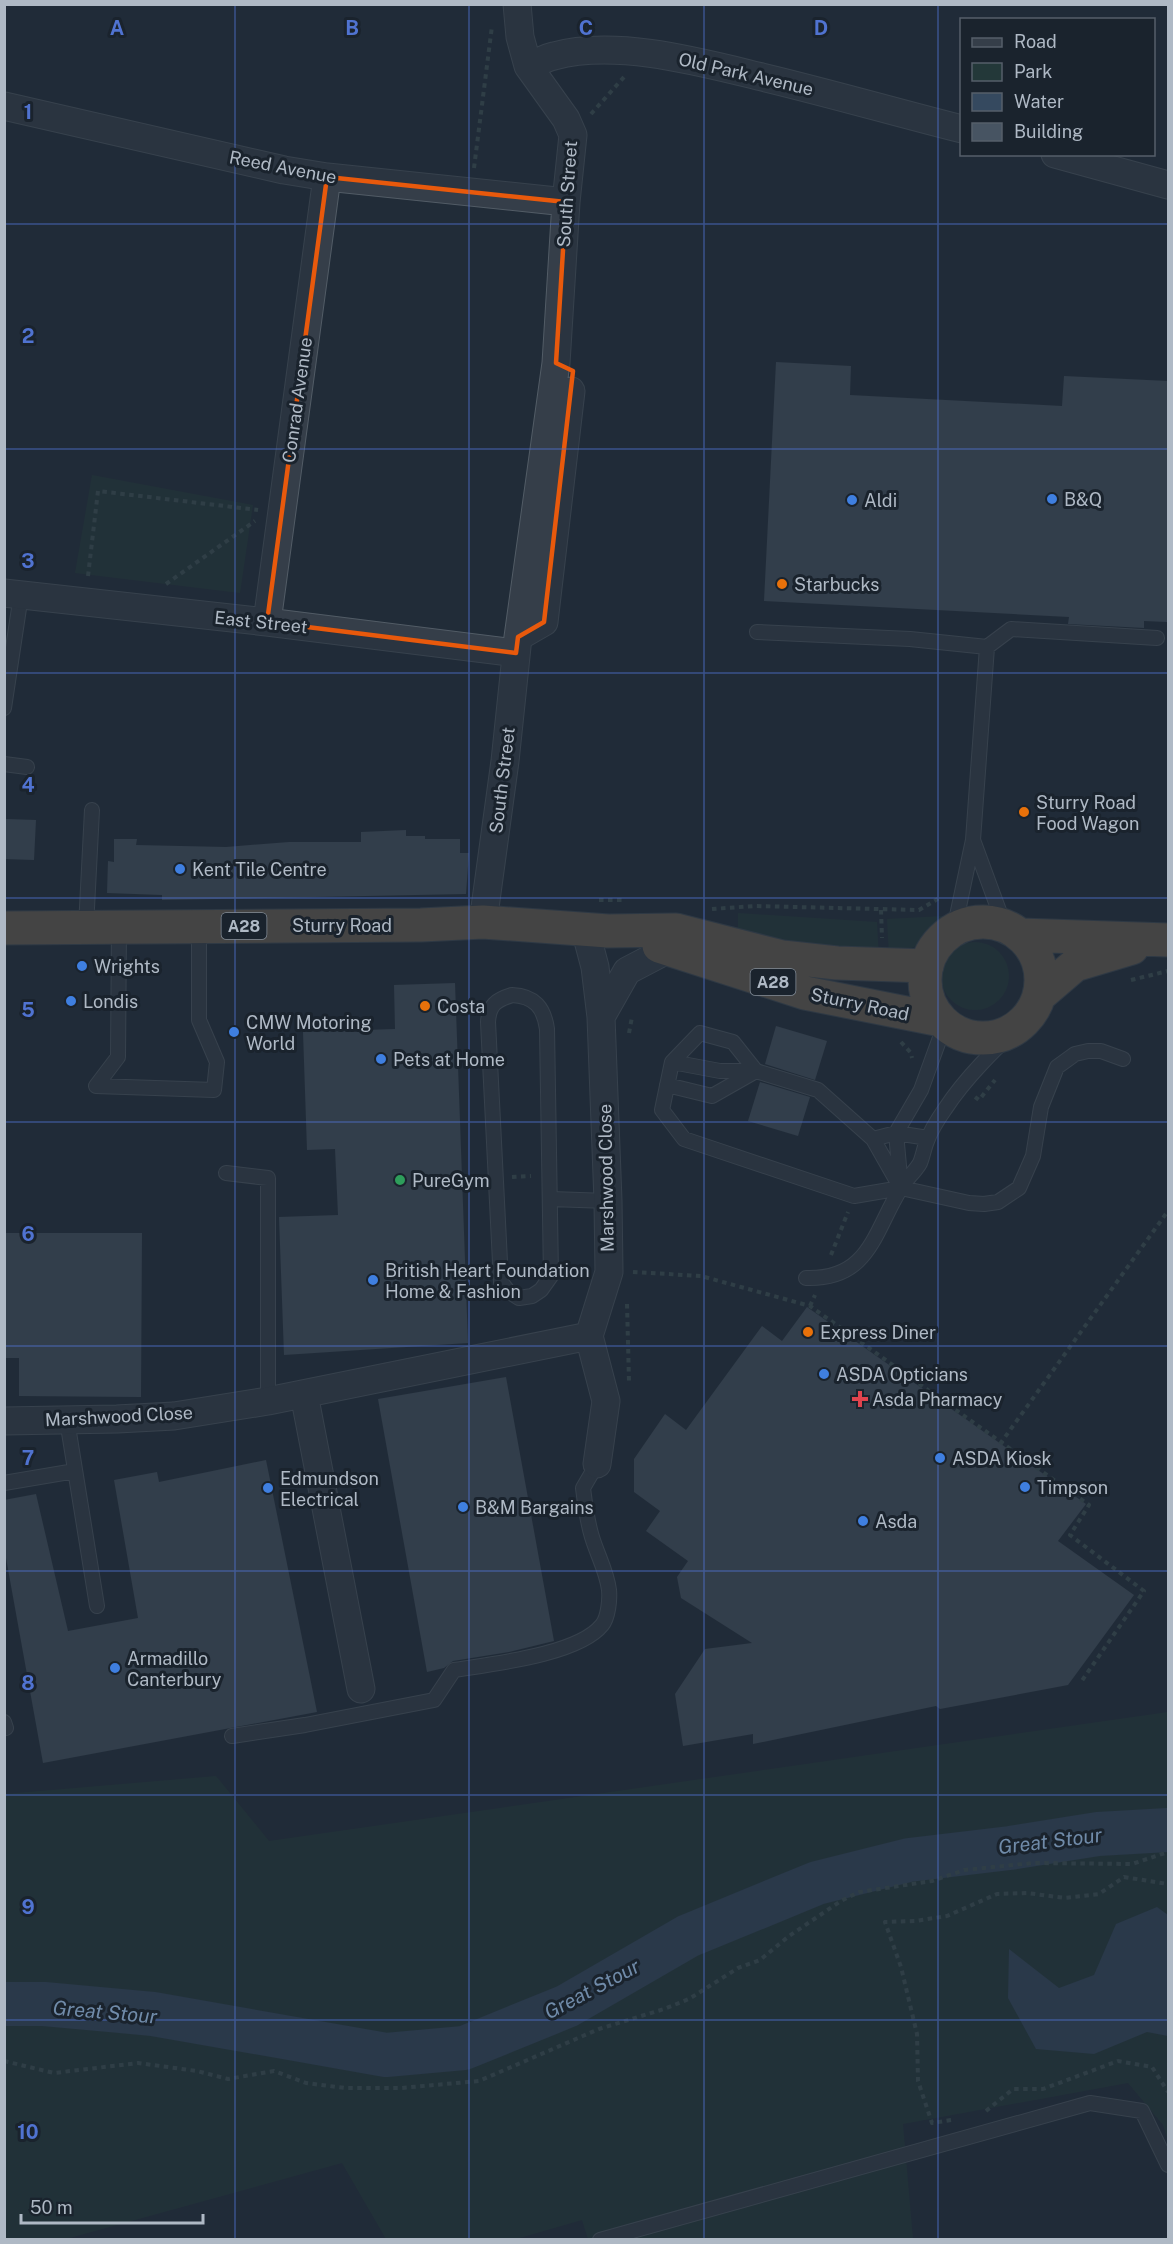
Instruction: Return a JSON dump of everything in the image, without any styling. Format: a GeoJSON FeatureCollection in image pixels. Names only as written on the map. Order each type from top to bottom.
{"type":"FeatureCollection","features":[{"type":"Feature","properties":{"kind":"highway","name":"Sturry Road"},"geometry":{"type":"LineString","coordinates":[[4,928],[422,925],[483,922],[596,930],[676,930],[782,957],[837,963],[927,966],[925,985],[930,1004],[943,1022]]}},
{"type":"Feature","properties":{"kind":"highway","name":"Sturry Road"},"geometry":{"type":"LineString","coordinates":[[954,930],[970,924],[988,922],[1012,931],[1162,940]]}},
{"type":"Feature","properties":{"kind":"highway","name":"Sturry Road"},"geometry":{"type":"LineString","coordinates":[[596,930],[669,949],[805,993],[943,1022],[965,1036],[984,1039],[1004,1035],[1075,965],[1162,940]]}},
{"type":"Feature","properties":{"kind":"highway"},"geometry":{"type":"LineString","coordinates":[[927,966],[942,939],[954,930]]}},
{"type":"Feature","properties":{"kind":"highway"},"geometry":{"type":"LineString","coordinates":[[1012,931],[1031,947],[1039,962],[1041,978],[1032,1008]]}},
{"type":"Feature","properties":{"kind":"street","name":"South Street"},"geometry":{"type":"LineString","coordinates":[[483,922],[505,761],[517,645],[556,363],[566,202],[573,135],[566,119],[528,66],[520,37],[505,10]]}},
{"type":"Feature","properties":{"kind":"street","name":"Old Park Avenue"},"geometry":{"type":"LineString","coordinates":[[528,66],[554,56],[590,51],[646,52],[796,85],[960,128]]}},
{"type":"Feature","properties":{"kind":"street","name":"Reed Avenue"},"geometry":{"type":"LineString","coordinates":[[4,106],[284,170],[327,177],[566,202]]}},
{"type":"Feature","properties":{"kind":"street"},"geometry":{"type":"LineString","coordinates":[[1062,156],[1168,185]]}},
{"type":"Feature","properties":{"kind":"street","name":"Conrad Avenue"},"geometry":{"type":"LineString","coordinates":[[267,622],[276,506],[327,177]]}},
{"type":"Feature","properties":{"kind":"street","name":"East Street"},"geometry":{"type":"LineString","coordinates":[[13,594],[267,622],[517,645]]}},
{"type":"Feature","properties":{"kind":"street","name":"Marshwood Close"},"geometry":{"type":"LineString","coordinates":[[4,1421],[174,1416],[268,1401],[589,1336],[609,1272],[596,930]]}},
{"type":"Feature","properties":{"kind":"street"},"geometry":{"type":"LineString","coordinates":[[601,1017],[627,970],[669,949]]}},
{"type":"Feature","properties":{"kind":"street"},"geometry":{"type":"LineString","coordinates":[[589,1336],[606,1401],[597,1464]]}},
{"type":"Feature","properties":{"kind":"street"},"geometry":{"type":"LineString","coordinates":[[304,1394],[361,1689]]}},
{"type":"Feature","properties":{"kind":"lane"},"geometry":{"type":"LineString","coordinates":[[4,708],[13,594]]}},
{"type":"Feature","properties":{"kind":"lane"},"geometry":{"type":"LineString","coordinates":[[757,632],[910,639],[987,647],[1011,629],[1157,638]]}},
{"type":"Feature","properties":{"kind":"lane"},"geometry":{"type":"LineString","coordinates":[[954,930],[973,840],[987,647]]}},
{"type":"Feature","properties":{"kind":"lane"},"geometry":{"type":"LineString","coordinates":[[4,764],[27,767]]}},
{"type":"Feature","properties":{"kind":"lane"},"geometry":{"type":"LineString","coordinates":[[86,927],[92,810]]}},
{"type":"Feature","properties":{"kind":"lane"},"geometry":{"type":"LineString","coordinates":[[973,840],[1012,931]]}},
{"type":"Feature","properties":{"kind":"lane"},"geometry":{"type":"LineString","coordinates":[[119,926],[118,1057],[96,1086],[214,1090],[217,1062],[199,1020],[198,926]]}},
{"type":"Feature","properties":{"kind":"lane"},"geometry":{"type":"LineString","coordinates":[[512,995],[527,997],[536,1003],[545,1015],[547,1029],[551,1276],[541,1290],[532,1296],[519,1298],[508,1291],[501,1282],[496,1177],[489,1009],[500,999],[512,995]]}},
{"type":"Feature","properties":{"kind":"lane"},"geometry":{"type":"LineString","coordinates":[[806,1278],[822,1278],[838,1273],[858,1262],[867,1253],[901,1188],[920,1162],[928,1138],[946,1107],[993,1050],[1032,1008]]}},
{"type":"Feature","properties":{"kind":"lane"},"geometry":{"type":"LineString","coordinates":[[901,1188],[896,1133],[921,1090],[943,1022]]}},
{"type":"Feature","properties":{"kind":"lane"},"geometry":{"type":"LineString","coordinates":[[756,1071],[733,1042],[700,1033],[672,1062],[662,1110],[684,1139],[854,1196],[901,1188],[969,1203],[984,1204],[998,1202],[1008,1197],[1019,1188],[1025,1177],[1033,1156],[1041,1107],[1057,1067],[1074,1054],[1088,1051],[1101,1051],[1123,1059]]}},
{"type":"Feature","properties":{"kind":"lane"},"geometry":{"type":"LineString","coordinates":[[672,1062],[720,1071],[756,1071],[818,1090],[873,1139],[901,1188]]}},
{"type":"Feature","properties":{"kind":"lane"},"geometry":{"type":"LineString","coordinates":[[667,1085],[712,1096],[756,1071]]}},
{"type":"Feature","properties":{"kind":"lane"},"geometry":{"type":"LineString","coordinates":[[873,1139],[896,1133],[928,1138]]}},
{"type":"Feature","properties":{"kind":"lane"},"geometry":{"type":"LineString","coordinates":[[226,1173],[268,1178],[268,1401]]}},
{"type":"Feature","properties":{"kind":"lane"},"geometry":{"type":"LineString","coordinates":[[551,1199],[608,1201]]}},
{"type":"Feature","properties":{"kind":"lane"},"geometry":{"type":"LineString","coordinates":[[67,1420],[97,1606]]}},
{"type":"Feature","properties":{"kind":"lane"},"geometry":{"type":"LineString","coordinates":[[232,1737],[434,1700],[454,1670],[547,1653],[584,1639],[603,1625],[608,1608],[609,1589],[592,1536],[583,1488],[597,1464]]}},
{"type":"Feature","properties":{"kind":"lane"},"geometry":{"type":"LineString","coordinates":[[4,1483],[75,1471]]}},
{"type":"Feature","properties":{"kind":"lane"},"geometry":{"type":"LineString","coordinates":[[600,2240],[1090,2103],[1142,2111],[1168,2165]]}},
{"type":"Feature","properties":{"kind":"path"},"geometry":{"type":"LineString","coordinates":[[471,192],[505,10]]}},
{"type":"Feature","properties":{"kind":"path"},"geometry":{"type":"LineString","coordinates":[[573,135],[646,52]]}},
{"type":"Feature","properties":{"kind":"path"},"geometry":{"type":"LineString","coordinates":[[85,602],[98,491],[276,506]]}},
{"type":"Feature","properties":{"kind":"path"},"geometry":{"type":"LineString","coordinates":[[134,608],[276,506]]}},
{"type":"Feature","properties":{"kind":"path"},"geometry":{"type":"LineString","coordinates":[[496,1177],[551,1176]]}},
{"type":"Feature","properties":{"kind":"path"},"geometry":{"type":"LineString","coordinates":[[1001,1443],[1168,1211]]}},
{"type":"Feature","properties":{"kind":"path"},"geometry":{"type":"LineString","coordinates":[[609,1272],[701,1276],[810,1306],[936,1393],[1001,1443],[1089,1505],[1070,1535],[1144,1591],[1081,1682]]}},
{"type":"Feature","properties":{"kind":"path"},"geometry":{"type":"LineString","coordinates":[[4,2061],[54,2073],[138,2063],[197,2071],[228,2079],[274,2072],[306,2083],[345,2088],[401,2088],[479,2081],[599,2029],[689,1999],[738,1968],[760,1960],[789,1936],[859,1892],[932,1881],[964,1870],[1033,1863],[1132,1864],[1168,1852]]}},
{"type":"Feature","properties":{"kind":"path"},"geometry":{"type":"LineString","coordinates":[[956,2120],[932,2123],[918,2081],[917,2034],[901,1967],[885,1922],[915,1921],[947,1916],[997,1894],[1027,1893],[1065,1898],[1099,1894],[1124,1877],[1168,1884]]}},
{"type":"Feature","properties":{"kind":"path"},"geometry":{"type":"LineString","coordinates":[[979,2117],[1012,2089],[1043,2089],[1118,2061],[1152,2067],[1168,2092]]}},
{"type":"Feature","properties":{"kind":"highlighted area"},"geometry":{"type":"Polygon","coordinates":[[[327,177],[566,202],[556,363],[573,371],[544,622],[518,637],[516,653],[267,622],[327,177]]]}},
{"type":"Feature","properties":{"kind":"green space"},"geometry":{"type":"Polygon","coordinates":[[[92,475],[253,505],[240,593],[75,573],[92,475]]]}},
{"type":"Feature","properties":{"kind":"green space"},"geometry":{"type":"Polygon","coordinates":[[[738,913],[877,922],[879,959],[738,932],[738,913]]]}},
{"type":"Feature","properties":{"kind":"green space"},"geometry":{"type":"Polygon","coordinates":[[[943,916],[934,931],[921,943],[889,956],[887,919],[943,916]]]}},
{"type":"Feature","properties":{"kind":"green space"},"geometry":{"type":"Polygon","coordinates":[[[975,942],[988,945],[999,952],[1006,963],[1009,976],[1006,989],[999,1000],[988,1007],[975,1010],[962,1007],[951,1000],[944,989],[941,976],[944,963],[951,952],[962,945],[975,942]]]}},
{"type":"Feature","properties":{"kind":"green space"},"geometry":{"type":"Polygon","coordinates":[[[1168,1712],[1168,2141],[1163,2125],[1128,2083],[903,2124],[913,2239],[588,2239],[582,2220],[516,2239],[386,2239],[342,2163],[66,2239],[5,2240],[5,1794],[216,1776],[269,1841],[1168,1712]]]}},
{"type":"Feature","properties":{"kind":"water"},"geometry":{"type":"Polygon","coordinates":[[[1157,1907],[1168,1915],[1168,2036],[1147,2032],[1094,2054],[1036,2049],[1008,1998],[1009,1949],[1059,1988],[1094,1975],[1116,1924],[1157,1907]]]}},
{"type":"Feature","properties":{"kind":"building"},"geometry":{"type":"Polygon","coordinates":[[[776,362],[851,366],[850,395],[1062,406],[1064,376],[1168,381],[1167,622],[1144,621],[1144,628],[1068,624],[1069,617],[764,601],[776,362]]]}},
{"type":"Feature","properties":{"kind":"building"},"geometry":{"type":"Polygon","coordinates":[[[6,819],[36,820],[34,860],[4,859],[6,819]]]}},
{"type":"Feature","properties":{"kind":"building"},"geometry":{"type":"Polygon","coordinates":[[[406,830],[406,836],[425,836],[425,839],[460,839],[460,853],[469,853],[466,894],[162,900],[162,895],[107,893],[108,861],[114,862],[114,839],[137,839],[136,845],[226,847],[289,842],[361,842],[361,832],[406,830]]]}},
{"type":"Feature","properties":{"kind":"building"},"geometry":{"type":"Polygon","coordinates":[[[455,983],[468,1343],[284,1355],[279,1217],[338,1215],[335,1149],[307,1150],[303,1032],[395,1029],[394,985],[455,983]]]}},
{"type":"Feature","properties":{"kind":"building"},"geometry":{"type":"Polygon","coordinates":[[[776,1026],[827,1041],[815,1080],[765,1064],[776,1026]]]}},
{"type":"Feature","properties":{"kind":"building"},"geometry":{"type":"Polygon","coordinates":[[[760,1082],[810,1097],[798,1136],[748,1121],[760,1082]]]}},
{"type":"Feature","properties":{"kind":"building"},"geometry":{"type":"Polygon","coordinates":[[[4,1233],[142,1233],[141,1397],[19,1396],[19,1358],[4,1358],[4,1233]]]}},
{"type":"Feature","properties":{"kind":"building","name":"Asda"},"geometry":{"type":"Polygon","coordinates":[[[807,1307],[1086,1504],[1058,1541],[1134,1595],[1068,1685],[940,1709],[936,1706],[753,1744],[753,1734],[683,1746],[675,1694],[705,1649],[752,1643],[681,1598],[677,1577],[688,1561],[646,1531],[660,1511],[634,1492],[634,1459],[665,1414],[686,1430],[762,1326],[782,1341],[807,1307]]]}},
{"type":"Feature","properties":{"kind":"building","name":"B&M Bargains"},"geometry":{"type":"Polygon","coordinates":[[[506,1377],[554,1641],[509,1652],[453,1661],[444,1668],[427,1672],[378,1399],[506,1377]]]}},
{"type":"Feature","properties":{"kind":"building"},"geometry":{"type":"Polygon","coordinates":[[[266,1460],[317,1712],[43,1763],[4,1547],[4,1500],[36,1494],[68,1631],[138,1618],[114,1480],[157,1472],[159,1482],[266,1460]]]}},
{"type":"Feature","properties":{"kind":"waterway","name":"Great Stour"},"geometry":{"type":"LineString","coordinates":[[4,2004],[44,2004],[153,2014],[386,2055],[464,2048],[567,2006],[688,1936],[817,1883],[909,1860],[1010,1848],[1098,1834],[1168,1830]]}},
{"type":"Feature","properties":{"kind":"place","name":"B&Q"},"geometry":{"type":"Point","coordinates":[1052,499]}},
{"type":"Feature","properties":{"kind":"place","name":"Aldi"},"geometry":{"type":"Point","coordinates":[852,500]}},
{"type":"Feature","properties":{"kind":"place","name":"Starbucks"},"geometry":{"type":"Point","coordinates":[782,584]}},
{"type":"Feature","properties":{"kind":"place","name":"Sturry Road Food Wagon"},"geometry":{"type":"Point","coordinates":[1024,812]}},
{"type":"Feature","properties":{"kind":"place","name":"Kent Tile Centre"},"geometry":{"type":"Point","coordinates":[180,869]}},
{"type":"Feature","properties":{"kind":"place","name":"Wrights"},"geometry":{"type":"Point","coordinates":[82,966]}},
{"type":"Feature","properties":{"kind":"place","name":"Londis"},"geometry":{"type":"Point","coordinates":[71,1001]}},
{"type":"Feature","properties":{"kind":"place","name":"Costa"},"geometry":{"type":"Point","coordinates":[425,1006]}},
{"type":"Feature","properties":{"kind":"place","name":"CMW Motoring World"},"geometry":{"type":"Point","coordinates":[234,1032]}},
{"type":"Feature","properties":{"kind":"place","name":"Pets at Home"},"geometry":{"type":"Point","coordinates":[381,1059]}},
{"type":"Feature","properties":{"kind":"place","name":"PureGym"},"geometry":{"type":"Point","coordinates":[400,1180]}},
{"type":"Feature","properties":{"kind":"place","name":"British Heart Foundation Home & Fashion"},"geometry":{"type":"Point","coordinates":[373,1280]}},
{"type":"Feature","properties":{"kind":"place","name":"Express Diner"},"geometry":{"type":"Point","coordinates":[808,1332]}},
{"type":"Feature","properties":{"kind":"place","name":"ASDA Opticians"},"geometry":{"type":"Point","coordinates":[824,1374]}},
{"type":"Feature","properties":{"kind":"place","name":"Asda Pharmacy"},"geometry":{"type":"Point","coordinates":[860,1399]}},
{"type":"Feature","properties":{"kind":"place","name":"ASDA Kiosk"},"geometry":{"type":"Point","coordinates":[940,1458]}},
{"type":"Feature","properties":{"kind":"place","name":"Timpson"},"geometry":{"type":"Point","coordinates":[1025,1487]}},
{"type":"Feature","properties":{"kind":"place","name":"Edmundson Electrical"},"geometry":{"type":"Point","coordinates":[268,1488]}},
{"type":"Feature","properties":{"kind":"place","name":"B&M Bargains"},"geometry":{"type":"Point","coordinates":[463,1507]}},
{"type":"Feature","properties":{"kind":"place","name":"Asda"},"geometry":{"type":"Point","coordinates":[863,1521]}},
{"type":"Feature","properties":{"kind":"place","name":"Armadillo Canterbury"},"geometry":{"type":"Point","coordinates":[115,1668]}}]}
